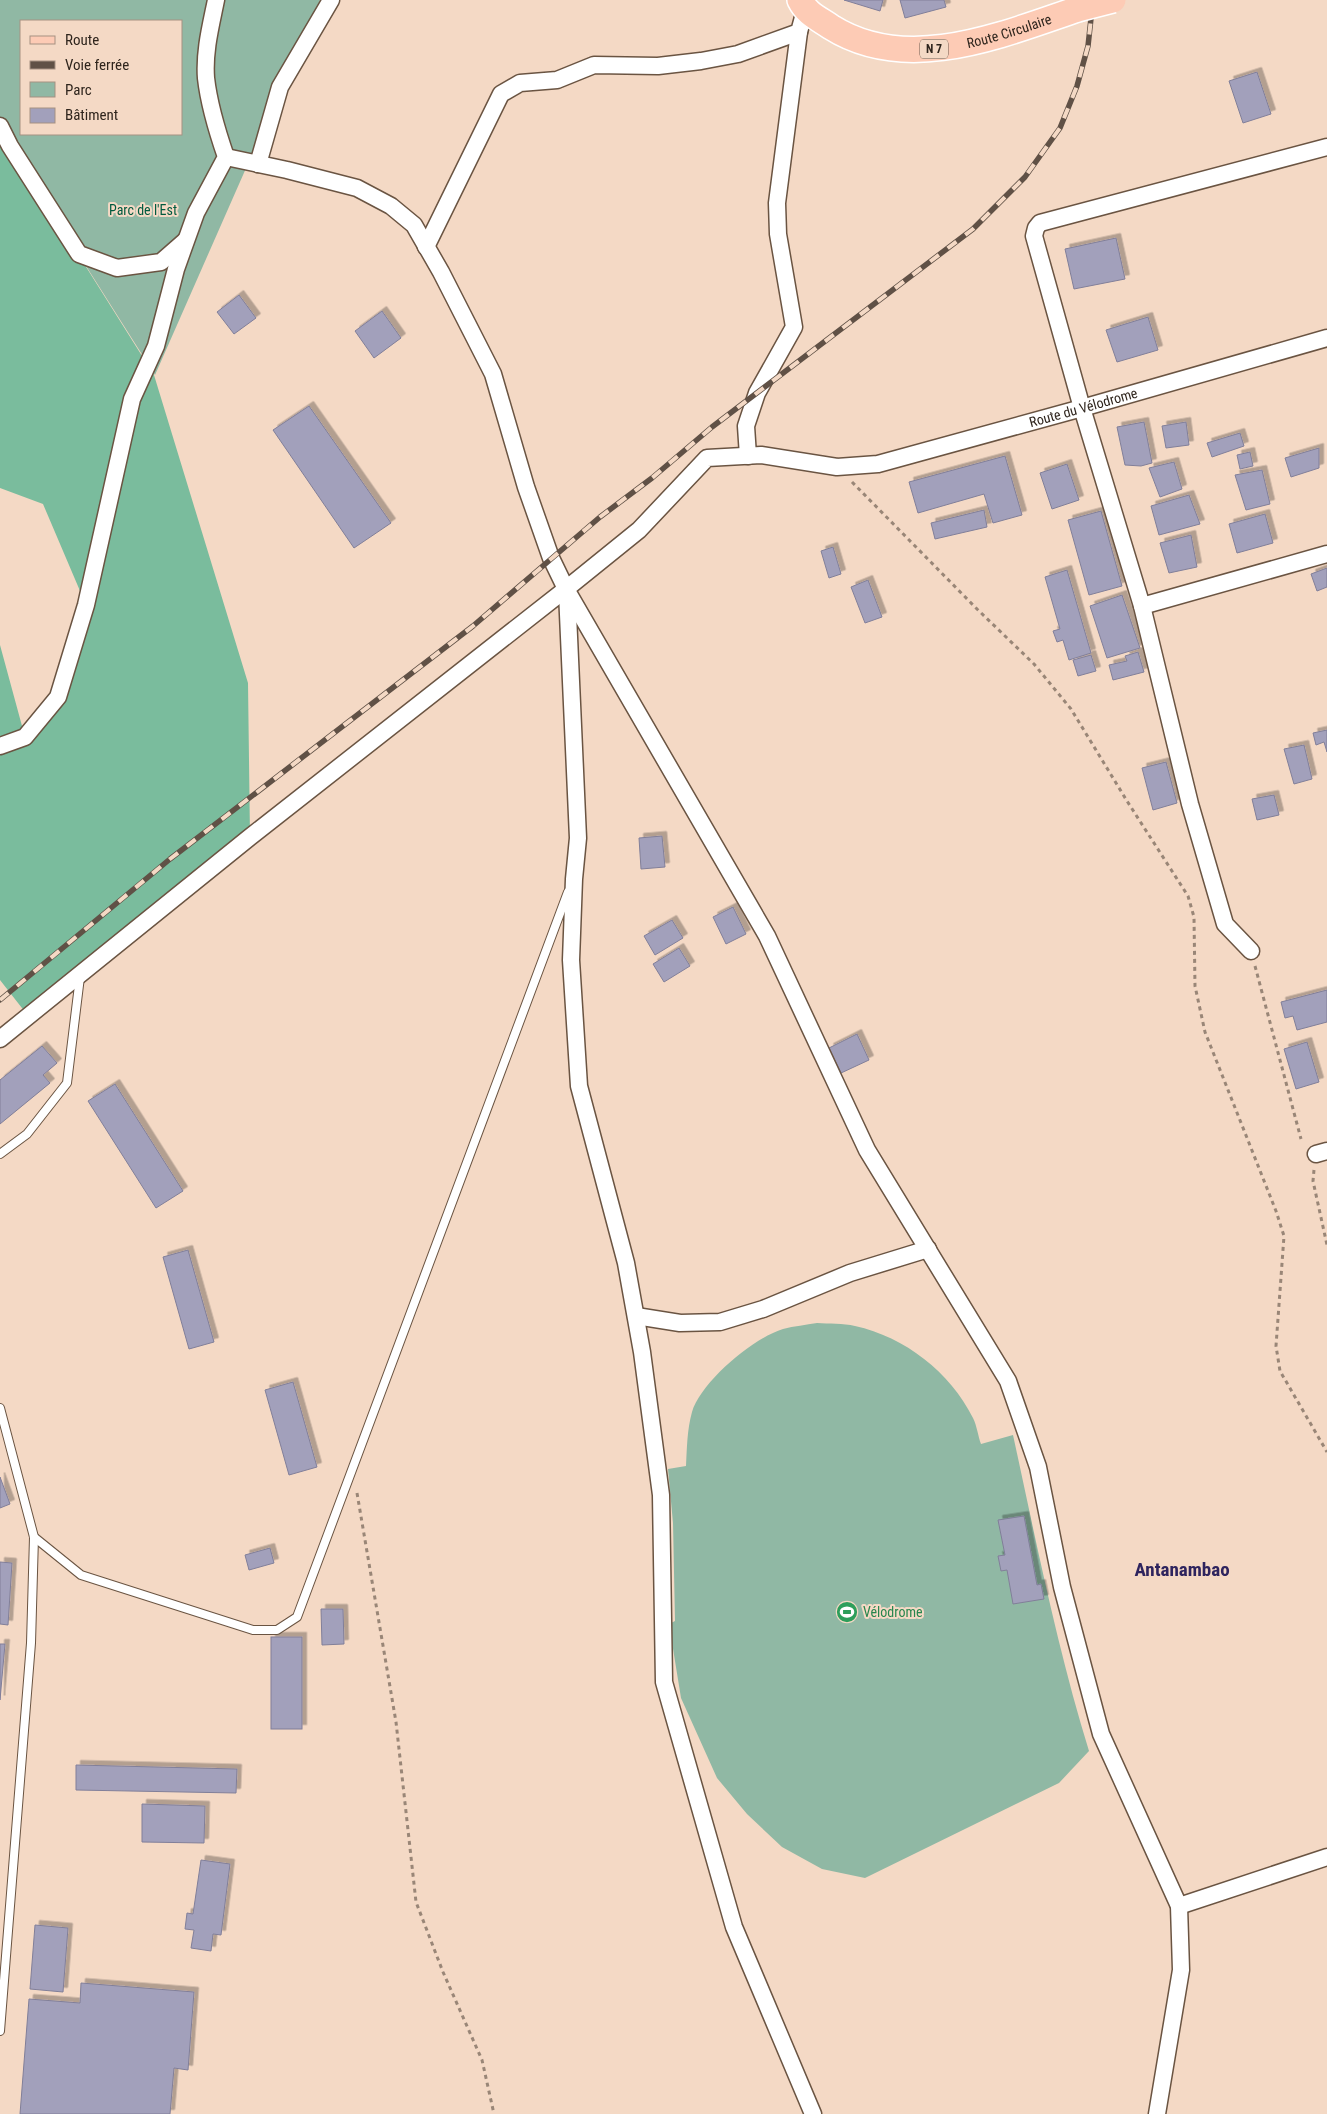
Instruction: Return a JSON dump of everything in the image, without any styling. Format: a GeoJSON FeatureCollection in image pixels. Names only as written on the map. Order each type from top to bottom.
{"type":"FeatureCollection","features":[{"type":"Feature","properties":{"kind":"main road","name":"Route Circulaire"},"geometry":{"type":"LineString","coordinates":[[801,14],[846,36],[887,49],[932,50],[996,37],[1078,9],[1113,0]]}},
{"type":"Feature","properties":{"kind":"street"},"geometry":{"type":"LineString","coordinates":[[0,746],[25,737],[58,697],[86,605],[132,399],[156,346],[176,268],[196,213],[226,158],[213,117],[206,77],[208,38],[216,0]]}},
{"type":"Feature","properties":{"kind":"street"},"geometry":{"type":"LineString","coordinates":[[258,164],[280,87],[331,0]]}},
{"type":"Feature","properties":{"kind":"street"},"geometry":{"type":"LineString","coordinates":[[426,247],[501,94],[520,83],[557,80],[594,65],[658,66],[701,62],[738,54],[801,14]]}},
{"type":"Feature","properties":{"kind":"street"},"geometry":{"type":"LineString","coordinates":[[748,456],[746,426],[757,393],[794,327],[778,234],[777,203],[801,14]]}},
{"type":"Feature","properties":{"kind":"street"},"geometry":{"type":"LineString","coordinates":[[0,126],[10,146],[79,254],[117,268],[161,262],[186,240]]}},
{"type":"Feature","properties":{"kind":"street"},"geometry":{"type":"LineString","coordinates":[[1251,951],[1225,924],[1190,804],[1142,606],[1082,408],[1034,236],[1036,228],[1040,223],[1327,147]]}},
{"type":"Feature","properties":{"kind":"street"},"geometry":{"type":"LineString","coordinates":[[226,158],[356,188],[391,206],[414,226],[492,374],[526,487],[552,558],[566,589],[767,936],[867,1150],[1008,1381],[1038,1467],[1062,1587],[1101,1734],[1179,1906],[1181,1970],[1157,2114]]}},
{"type":"Feature","properties":{"kind":"street","name":"Route du Vélodrome"},"geometry":{"type":"LineString","coordinates":[[0,1039],[250,837],[639,530],[707,458],[761,455],[837,467],[878,464],[1327,338]]}},
{"type":"Feature","properties":{"kind":"street"},"geometry":{"type":"LineString","coordinates":[[1142,606],[1327,554]]}},
{"type":"Feature","properties":{"kind":"street"},"geometry":{"type":"LineString","coordinates":[[566,589],[578,838],[574,879],[571,960],[579,1086],[626,1263],[636,1316],[661,1495],[664,1682],[734,1927],[813,2114]]}},
{"type":"Feature","properties":{"kind":"street"},"geometry":{"type":"LineString","coordinates":[[636,1316],[680,1323],[720,1322],[763,1309],[850,1273],[928,1249]]}},
{"type":"Feature","properties":{"kind":"street"},"geometry":{"type":"LineString","coordinates":[[1179,1906],[1327,1857]]}},
{"type":"Feature","properties":{"kind":"lane"},"geometry":{"type":"LineString","coordinates":[[34,1537],[81,1575],[253,1630],[277,1630],[297,1617],[574,879]]}},
{"type":"Feature","properties":{"kind":"lane"},"geometry":{"type":"LineString","coordinates":[[0,1154],[27,1134],[67,1083],[80,975]]}},
{"type":"Feature","properties":{"kind":"lane"},"geometry":{"type":"LineString","coordinates":[[0,1408],[34,1537],[31,1643],[0,2031]]}},
{"type":"Feature","properties":{"kind":"path"},"geometry":{"type":"LineString","coordinates":[[837,467],[1034,664],[1071,709],[1188,896],[1194,917],[1195,986],[1205,1032],[1276,1211],[1284,1236],[1276,1346],[1280,1371],[1327,1452]]}},
{"type":"Feature","properties":{"kind":"path"},"geometry":{"type":"LineString","coordinates":[[1251,951],[1301,1139]]}},
{"type":"Feature","properties":{"kind":"path"},"geometry":{"type":"LineString","coordinates":[[1321,1153],[1313,1181],[1327,1245]]}},
{"type":"Feature","properties":{"kind":"path"},"geometry":{"type":"LineString","coordinates":[[352,1468],[396,1722],[416,1902],[443,1972],[482,2060],[494,2114]]}},
{"type":"Feature","properties":{"kind":"green space","name":"Parc de l'Est"},"geometry":{"type":"Polygon","coordinates":[[[0,0],[320,0],[155,375],[0,130],[0,0]]]}},
{"type":"Feature","properties":{"kind":"green space"},"geometry":{"type":"Polygon","coordinates":[[[0,130],[154,375],[248,683],[250,837],[29,1017],[0,980],[0,645],[25,737],[58,697],[86,605],[43,504],[0,488],[0,130]]]}},
{"type":"Feature","properties":{"kind":"green space"},"geometry":{"type":"Polygon","coordinates":[[[817,1323],[855,1326],[873,1331],[908,1348],[924,1359],[952,1386],[963,1401],[976,1424],[981,1444],[1013,1435],[1057,1633],[1089,1751],[1059,1783],[865,1878],[822,1869],[782,1847],[747,1814],[717,1778],[681,1698],[669,1624],[675,1621],[673,1523],[668,1469],[686,1466],[689,1426],[697,1400],[717,1375],[743,1351],[757,1342],[783,1329],[817,1323]]]}},
{"type":"Feature","properties":{"kind":"building"},"geometry":{"type":"Polygon","coordinates":[[[844,0],[883,0],[880,11],[844,0]]]}},
{"type":"Feature","properties":{"kind":"building"},"geometry":{"type":"Polygon","coordinates":[[[900,0],[944,0],[946,7],[905,18],[900,0]]]}},
{"type":"Feature","properties":{"kind":"building"},"geometry":{"type":"Polygon","coordinates":[[[1257,72],[1271,114],[1243,123],[1229,81],[1257,72]]]}},
{"type":"Feature","properties":{"kind":"building"},"geometry":{"type":"Polygon","coordinates":[[[1116,238],[1125,279],[1074,289],[1065,249],[1116,238]]]}},
{"type":"Feature","properties":{"kind":"building"},"geometry":{"type":"Polygon","coordinates":[[[239,295],[256,318],[234,334],[217,312],[239,295]]]}},
{"type":"Feature","properties":{"kind":"building"},"geometry":{"type":"Polygon","coordinates":[[[382,311],[401,338],[374,358],[355,331],[382,311]]]}},
{"type":"Feature","properties":{"kind":"building"},"geometry":{"type":"Polygon","coordinates":[[[1148,317],[1158,350],[1117,362],[1106,330],[1148,317]]]}},
{"type":"Feature","properties":{"kind":"building"},"geometry":{"type":"Polygon","coordinates":[[[309,406],[391,523],[354,548],[273,430],[309,406]]]}},
{"type":"Feature","properties":{"kind":"building"},"geometry":{"type":"Polygon","coordinates":[[[1144,422],[1152,463],[1141,466],[1125,465],[1117,427],[1144,422]]]}},
{"type":"Feature","properties":{"kind":"building"},"geometry":{"type":"Polygon","coordinates":[[[1186,422],[1189,445],[1166,448],[1162,426],[1186,422]]]}},
{"type":"Feature","properties":{"kind":"building"},"geometry":{"type":"Polygon","coordinates":[[[1240,433],[1244,446],[1212,457],[1207,443],[1240,433]]]}},
{"type":"Feature","properties":{"kind":"building"},"geometry":{"type":"Polygon","coordinates":[[[1319,448],[1319,468],[1291,477],[1285,458],[1319,448]]]}},
{"type":"Feature","properties":{"kind":"building"},"geometry":{"type":"Polygon","coordinates":[[[1250,452],[1253,466],[1240,469],[1237,455],[1250,452]]]}},
{"type":"Feature","properties":{"kind":"building"},"geometry":{"type":"Polygon","coordinates":[[[1005,456],[1022,515],[993,523],[984,494],[918,513],[909,482],[1005,456]]]}},
{"type":"Feature","properties":{"kind":"building"},"geometry":{"type":"Polygon","coordinates":[[[1174,462],[1182,489],[1160,497],[1149,468],[1174,462]]]}},
{"type":"Feature","properties":{"kind":"building"},"geometry":{"type":"Polygon","coordinates":[[[1067,464],[1079,500],[1052,509],[1040,473],[1067,464]]]}},
{"type":"Feature","properties":{"kind":"building"},"geometry":{"type":"Polygon","coordinates":[[[1262,470],[1270,504],[1246,510],[1235,475],[1262,470]]]}},
{"type":"Feature","properties":{"kind":"building"},"geometry":{"type":"Polygon","coordinates":[[[1189,495],[1200,524],[1159,535],[1151,506],[1189,495]]]}},
{"type":"Feature","properties":{"kind":"building"},"geometry":{"type":"Polygon","coordinates":[[[984,510],[987,527],[935,539],[931,523],[984,510]]]}},
{"type":"Feature","properties":{"kind":"building"},"geometry":{"type":"Polygon","coordinates":[[[1101,511],[1122,586],[1089,595],[1068,520],[1101,511]]]}},
{"type":"Feature","properties":{"kind":"building"},"geometry":{"type":"Polygon","coordinates":[[[1265,514],[1273,543],[1237,553],[1229,524],[1265,514]]]}},
{"type":"Feature","properties":{"kind":"building"},"geometry":{"type":"Polygon","coordinates":[[[1191,535],[1197,567],[1169,573],[1160,543],[1191,535]]]}},
{"type":"Feature","properties":{"kind":"building"},"geometry":{"type":"Polygon","coordinates":[[[833,547],[841,574],[829,578],[821,551],[833,547]]]}},
{"type":"Feature","properties":{"kind":"building"},"geometry":{"type":"Polygon","coordinates":[[[1327,568],[1327,587],[1317,591],[1311,574],[1327,568]]]}},
{"type":"Feature","properties":{"kind":"building"},"geometry":{"type":"Polygon","coordinates":[[[1067,570],[1091,653],[1069,660],[1063,640],[1057,642],[1053,631],[1060,629],[1045,577],[1067,570]]]}},
{"type":"Feature","properties":{"kind":"building"},"geometry":{"type":"Polygon","coordinates":[[[868,580],[882,617],[865,623],[851,587],[868,580]]]}},
{"type":"Feature","properties":{"kind":"building"},"geometry":{"type":"Polygon","coordinates":[[[1122,595],[1140,648],[1107,658],[1090,606],[1122,595]]]}},
{"type":"Feature","properties":{"kind":"building"},"geometry":{"type":"Polygon","coordinates":[[[1138,652],[1144,672],[1113,680],[1109,665],[1127,661],[1125,656],[1138,652]]]}},
{"type":"Feature","properties":{"kind":"building"},"geometry":{"type":"Polygon","coordinates":[[[1091,655],[1096,671],[1078,676],[1073,660],[1091,655]]]}},
{"type":"Feature","properties":{"kind":"building"},"geometry":{"type":"Polygon","coordinates":[[[1327,730],[1327,752],[1324,742],[1316,745],[1313,733],[1327,730]]]}},
{"type":"Feature","properties":{"kind":"building"},"geometry":{"type":"Polygon","coordinates":[[[1304,745],[1312,779],[1294,784],[1284,749],[1304,745]]]}},
{"type":"Feature","properties":{"kind":"building"},"geometry":{"type":"Polygon","coordinates":[[[1166,762],[1177,803],[1153,810],[1142,768],[1166,762]]]}},
{"type":"Feature","properties":{"kind":"building"},"geometry":{"type":"Polygon","coordinates":[[[1274,795],[1279,815],[1257,820],[1252,799],[1274,795]]]}},
{"type":"Feature","properties":{"kind":"building"},"geometry":{"type":"Polygon","coordinates":[[[662,836],[665,867],[641,869],[639,838],[662,836]]]}},
{"type":"Feature","properties":{"kind":"building"},"geometry":{"type":"Polygon","coordinates":[[[733,907],[746,934],[726,944],[713,917],[733,907]]]}},
{"type":"Feature","properties":{"kind":"building"},"geometry":{"type":"Polygon","coordinates":[[[672,920],[683,938],[655,955],[644,936],[672,920]]]}},
{"type":"Feature","properties":{"kind":"building"},"geometry":{"type":"Polygon","coordinates":[[[679,948],[690,966],[664,982],[653,964],[679,948]]]}},
{"type":"Feature","properties":{"kind":"building"},"geometry":{"type":"Polygon","coordinates":[[[1327,990],[1327,1022],[1297,1030],[1293,1016],[1285,1018],[1281,1002],[1327,990]]]}},
{"type":"Feature","properties":{"kind":"building"},"geometry":{"type":"Polygon","coordinates":[[[857,1034],[869,1060],[841,1073],[829,1048],[857,1034]]]}},
{"type":"Feature","properties":{"kind":"building"},"geometry":{"type":"Polygon","coordinates":[[[1307,1042],[1319,1082],[1296,1089],[1284,1049],[1307,1042]]]}},
{"type":"Feature","properties":{"kind":"building"},"geometry":{"type":"Polygon","coordinates":[[[42,1046],[57,1063],[43,1075],[50,1083],[0,1124],[0,1080],[42,1046]]]}},
{"type":"Feature","properties":{"kind":"building"},"geometry":{"type":"Polygon","coordinates":[[[115,1084],[183,1191],[156,1208],[88,1101],[115,1084]]]}},
{"type":"Feature","properties":{"kind":"building"},"geometry":{"type":"Polygon","coordinates":[[[188,1250],[214,1342],[189,1349],[163,1257],[188,1250]]]}},
{"type":"Feature","properties":{"kind":"building"},"geometry":{"type":"Polygon","coordinates":[[[293,1382],[317,1467],[289,1475],[265,1390],[293,1382]]]}},
{"type":"Feature","properties":{"kind":"building"},"geometry":{"type":"Polygon","coordinates":[[[0,1477],[10,1504],[0,1508],[0,1477]]]}},
{"type":"Feature","properties":{"kind":"building"},"geometry":{"type":"Polygon","coordinates":[[[1024,1516],[1037,1585],[1041,1584],[1044,1599],[1013,1604],[1007,1570],[1001,1571],[998,1556],[1005,1555],[998,1520],[1024,1516]]]}},
{"type":"Feature","properties":{"kind":"building"},"geometry":{"type":"Polygon","coordinates":[[[270,1548],[274,1563],[249,1570],[245,1555],[270,1548]]]}},
{"type":"Feature","properties":{"kind":"building"},"geometry":{"type":"Polygon","coordinates":[[[0,1562],[12,1563],[8,1625],[0,1624],[0,1562]]]}},
{"type":"Feature","properties":{"kind":"building"},"geometry":{"type":"Polygon","coordinates":[[[321,1609],[343,1609],[344,1644],[322,1645],[321,1609]]]}},
{"type":"Feature","properties":{"kind":"building"},"geometry":{"type":"Polygon","coordinates":[[[271,1637],[302,1637],[302,1729],[271,1729],[271,1637]]]}},
{"type":"Feature","properties":{"kind":"building"},"geometry":{"type":"Polygon","coordinates":[[[0,1644],[5,1644],[0,1700],[0,1644]]]}},
{"type":"Feature","properties":{"kind":"building"},"geometry":{"type":"Polygon","coordinates":[[[76,1765],[237,1769],[236,1793],[76,1790],[76,1765]]]}},
{"type":"Feature","properties":{"kind":"building"},"geometry":{"type":"Polygon","coordinates":[[[142,1804],[205,1806],[204,1843],[142,1842],[142,1804]]]}},
{"type":"Feature","properties":{"kind":"building"},"geometry":{"type":"Polygon","coordinates":[[[201,1860],[230,1864],[221,1935],[213,1934],[211,1951],[191,1948],[194,1930],[185,1929],[187,1913],[193,1914],[201,1860]]]}},
{"type":"Feature","properties":{"kind":"building"},"geometry":{"type":"Polygon","coordinates":[[[35,1925],[68,1928],[63,1992],[30,1989],[35,1925]]]}},
{"type":"Feature","properties":{"kind":"building"},"geometry":{"type":"Polygon","coordinates":[[[81,1983],[194,1992],[188,2070],[174,2068],[170,2114],[20,2114],[29,1999],[80,2003],[81,1983]]]}},
{"type":"Feature","properties":{"kind":"railway"},"geometry":{"type":"LineString","coordinates":[[0,1000],[170,859],[473,626],[600,517],[652,478],[712,427],[973,229],[1025,177],[1060,128],[1077,86],[1088,46],[1093,0]]}},
{"type":"Feature","properties":{"kind":"place","name":"Vélodrome"},"geometry":{"type":"Point","coordinates":[847,1612]}},
{"type":"Feature","properties":{"kind":"district","name":"Antanambao"},"geometry":{"type":"Point","coordinates":[1182,1569]}}]}
